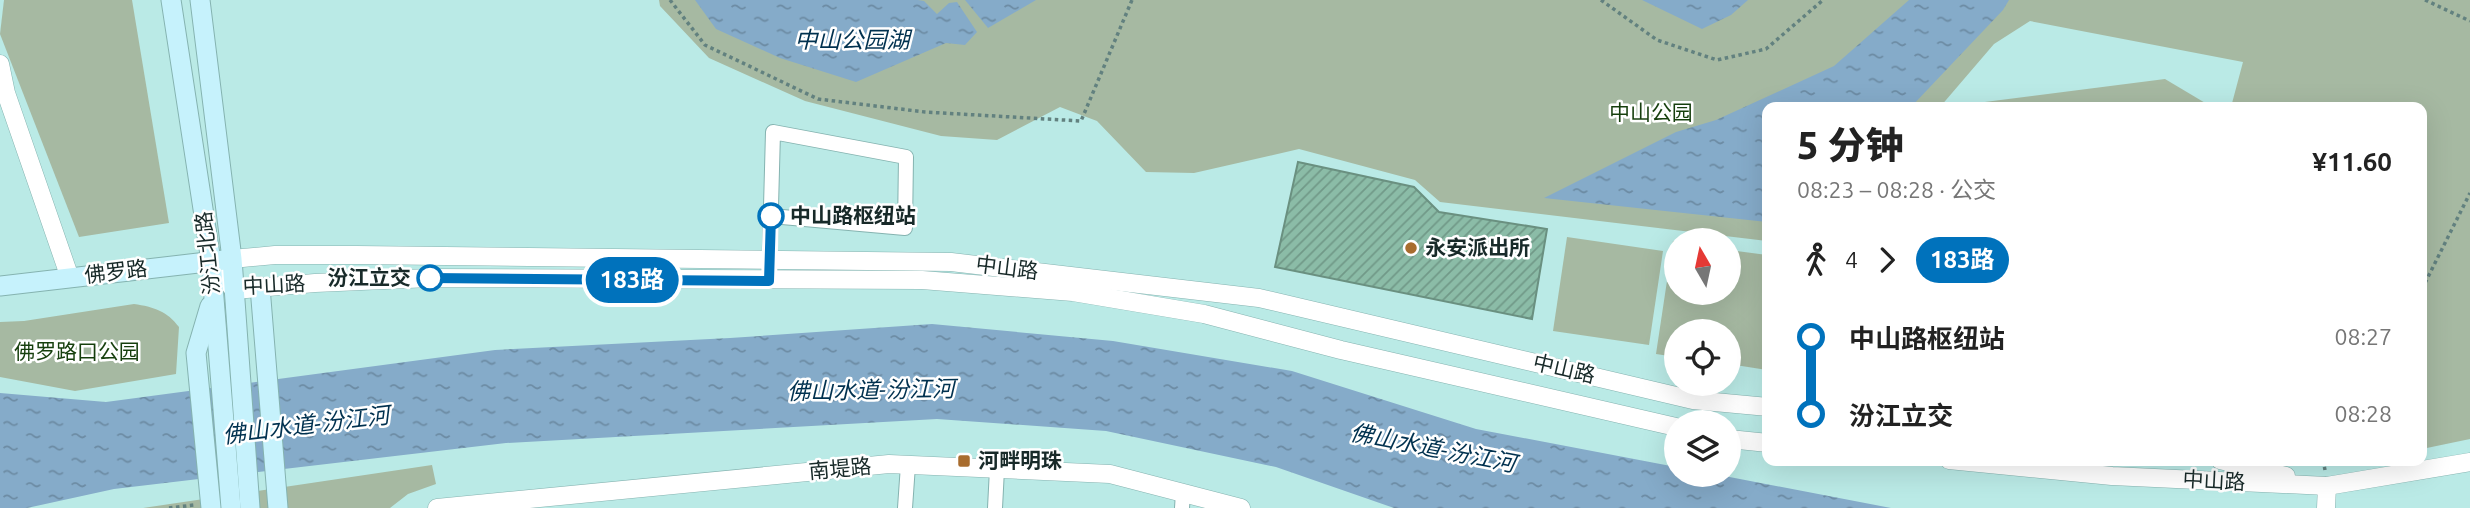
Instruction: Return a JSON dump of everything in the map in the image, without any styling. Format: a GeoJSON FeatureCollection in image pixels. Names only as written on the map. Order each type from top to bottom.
{"type":"FeatureCollection","features":[{"type":"Feature","properties":{"kind":"main road","name":"汾江北路"},"geometry":{"type":"LineString","coordinates":[[171,0],[211,261],[230,508]]}},
{"type":"Feature","properties":{"kind":"main road","name":"汾江北路"},"geometry":{"type":"LineString","coordinates":[[201,0],[232,259],[250,508]]}},
{"type":"Feature","properties":{"kind":"main road","name":"佛罗路"},"geometry":{"type":"LineString","coordinates":[[0,286],[232,259]]}},
{"type":"Feature","properties":{"kind":"main road"},"geometry":{"type":"LineString","coordinates":[[260,287],[278,508]]}},
{"type":"Feature","properties":{"kind":"main road"},"geometry":{"type":"LineString","coordinates":[[207,506],[196,353],[213,295]]}},
{"type":"Feature","properties":{"kind":"street"},"geometry":{"type":"LineString","coordinates":[[0,64],[6,93],[70,278]]}},
{"type":"Feature","properties":{"kind":"street"},"geometry":{"type":"LineString","coordinates":[[769,281],[773,132],[906,156],[905,228],[771,216]]}},
{"type":"Feature","properties":{"kind":"street","name":"中山路"},"geometry":{"type":"LineString","coordinates":[[232,259],[330,255],[951,262],[1259,298],[1693,400],[1762,406]]}},
{"type":"Feature","properties":{"kind":"street"},"geometry":{"type":"LineString","coordinates":[[257,257],[260,287]]}},
{"type":"Feature","properties":{"kind":"street","name":"中山路"},"geometry":{"type":"LineString","coordinates":[[211,261],[234,290],[430,278],[769,281],[922,279],[1086,294],[1204,314],[1342,350],[1664,424]]}},
{"type":"Feature","properties":{"kind":"street"},"geometry":{"type":"LineString","coordinates":[[1741,440],[1762,442]]}},
{"type":"Feature","properties":{"kind":"street"},"geometry":{"type":"LineString","coordinates":[[2326,508],[2327,486],[2470,462]]}},
{"type":"Feature","properties":{"kind":"street","name":"南堤路"},"geometry":{"type":"LineString","coordinates":[[437,508],[888,464],[1110,474],[1182,501],[1241,508]]}},
{"type":"Feature","properties":{"kind":"street"},"geometry":{"type":"LineString","coordinates":[[905,508],[908,465]]}},
{"type":"Feature","properties":{"kind":"street","name":"中山路"},"geometry":{"type":"LineString","coordinates":[[2010,466],[2112,476],[2327,486]]}},
{"type":"Feature","properties":{"kind":"street","name":"中山路"},"geometry":{"type":"LineString","coordinates":[[2245,466],[2327,486]]}},
{"type":"Feature","properties":{"kind":"street"},"geometry":{"type":"LineString","coordinates":[[995,508],[998,469]]}},
{"type":"Feature","properties":{"kind":"path"},"geometry":{"type":"LineString","coordinates":[[670,0],[705,45],[818,99],[925,112],[1081,121],[1132,0]]}},
{"type":"Feature","properties":{"kind":"path"},"geometry":{"type":"LineString","coordinates":[[1601,0],[1657,40],[1717,60],[1766,49],[1824,0]]}},
{"type":"Feature","properties":{"kind":"path"},"geometry":{"type":"LineString","coordinates":[[2425,0],[2470,21]]}},
{"type":"Feature","properties":{"kind":"path"},"geometry":{"type":"LineString","coordinates":[[2427,279],[2470,193]]}},
{"type":"Feature","properties":{"kind":"path"},"geometry":{"type":"LineString","coordinates":[[169,508],[207,506]]}},
{"type":"Feature","properties":{"kind":"green space"},"geometry":{"type":"Polygon","coordinates":[[[4,0],[132,0],[169,223],[79,237],[0,34],[4,0]]]}},
{"type":"Feature","properties":{"kind":"green space","name":"中山公园"},"geometry":{"type":"Polygon","coordinates":[[[659,0],[2470,0],[2470,439],[2427,448],[2427,102],[2232,102],[2243,62],[2030,21],[1994,44],[1944,102],[1762,102],[1762,240],[1741,238],[1741,228],[1664,229],[1440,202],[1415,180],[1299,149],[1194,173],[1146,172],[1097,121],[1060,107],[997,140],[941,136],[805,101],[709,58],[660,6],[659,0]]]}},
{"type":"Feature","properties":{"kind":"green space"},"geometry":{"type":"Polygon","coordinates":[[[2165,79],[2204,102],[1985,102],[2165,79]]]}},
{"type":"Feature","properties":{"kind":"green space"},"geometry":{"type":"Polygon","coordinates":[[[1567,237],[1663,251],[1649,345],[1553,331],[1567,237]]]}},
{"type":"Feature","properties":{"kind":"green space"},"geometry":{"type":"Polygon","coordinates":[[[1741,252],[1762,254],[1762,369],[1741,366],[1741,319],[1664,319],[1664,355],[1656,354],[1664,301],[1664,305],[1741,305],[1741,252]]]}},
{"type":"Feature","properties":{"kind":"green space","name":"佛罗路口公园"},"geometry":{"type":"Polygon","coordinates":[[[134,304],[160,311],[179,327],[176,374],[75,391],[0,377],[0,322],[24,321],[134,304]]]}},
{"type":"Feature","properties":{"kind":"green space"},"geometry":{"type":"Polygon","coordinates":[[[432,465],[436,484],[408,494],[390,508],[143,508],[432,465]]]}},
{"type":"Feature","properties":{"kind":"water","name":"中山公园湖"},"geometry":{"type":"Polygon","coordinates":[[[695,0],[918,0],[924,1],[937,14],[949,3],[957,2],[977,32],[965,45],[946,43],[856,82],[780,58],[716,29],[695,0]]]}},
{"type":"Feature","properties":{"kind":"water","name":"中山公园湖"},"geometry":{"type":"Polygon","coordinates":[[[965,0],[1036,0],[988,28],[965,0]]]}},
{"type":"Feature","properties":{"kind":"water"},"geometry":{"type":"Polygon","coordinates":[[[1642,0],[1748,0],[1731,15],[1702,29],[1642,0]]]}},
{"type":"Feature","properties":{"kind":"water"},"geometry":{"type":"Polygon","coordinates":[[[1909,0],[2009,0],[2003,10],[1916,102],[1762,102],[1762,221],[1544,198],[1676,132],[1716,120],[1834,66],[1909,0]]]}},
{"type":"Feature","properties":{"kind":"water","name":"佛山水道-汾江河"},"geometry":{"type":"Polygon","coordinates":[[[932,324],[1113,341],[1292,371],[1476,429],[1664,465],[1664,487],[1741,487],[1741,479],[1891,508],[1394,508],[1276,467],[1106,431],[937,419],[506,443],[114,489],[27,508],[0,508],[0,393],[106,402],[495,350],[932,324]]]}},
{"type":"Feature","properties":{"kind":"building","name":"永安派出所"},"geometry":{"type":"Polygon","coordinates":[[[1298,162],[1414,187],[1439,212],[1547,229],[1532,319],[1275,267],[1298,162]]]}},
{"type":"Feature","properties":{"kind":"bus line","name":"183路"},"geometry":{"type":"LineString","coordinates":[[430,278],[769,281],[771,216]]}},
{"type":"Feature","properties":{"kind":"place","name":"中山路枢纽站"},"geometry":{"type":"Point","coordinates":[771,216]}},
{"type":"Feature","properties":{"kind":"place","name":"永安派出所"},"geometry":{"type":"Point","coordinates":[1411,248]}},
{"type":"Feature","properties":{"kind":"place","name":"汾江立交"},"geometry":{"type":"Point","coordinates":[430,278]}},
{"type":"Feature","properties":{"kind":"place","name":"河畔明珠"},"geometry":{"type":"Point","coordinates":[964,461]}}]}
